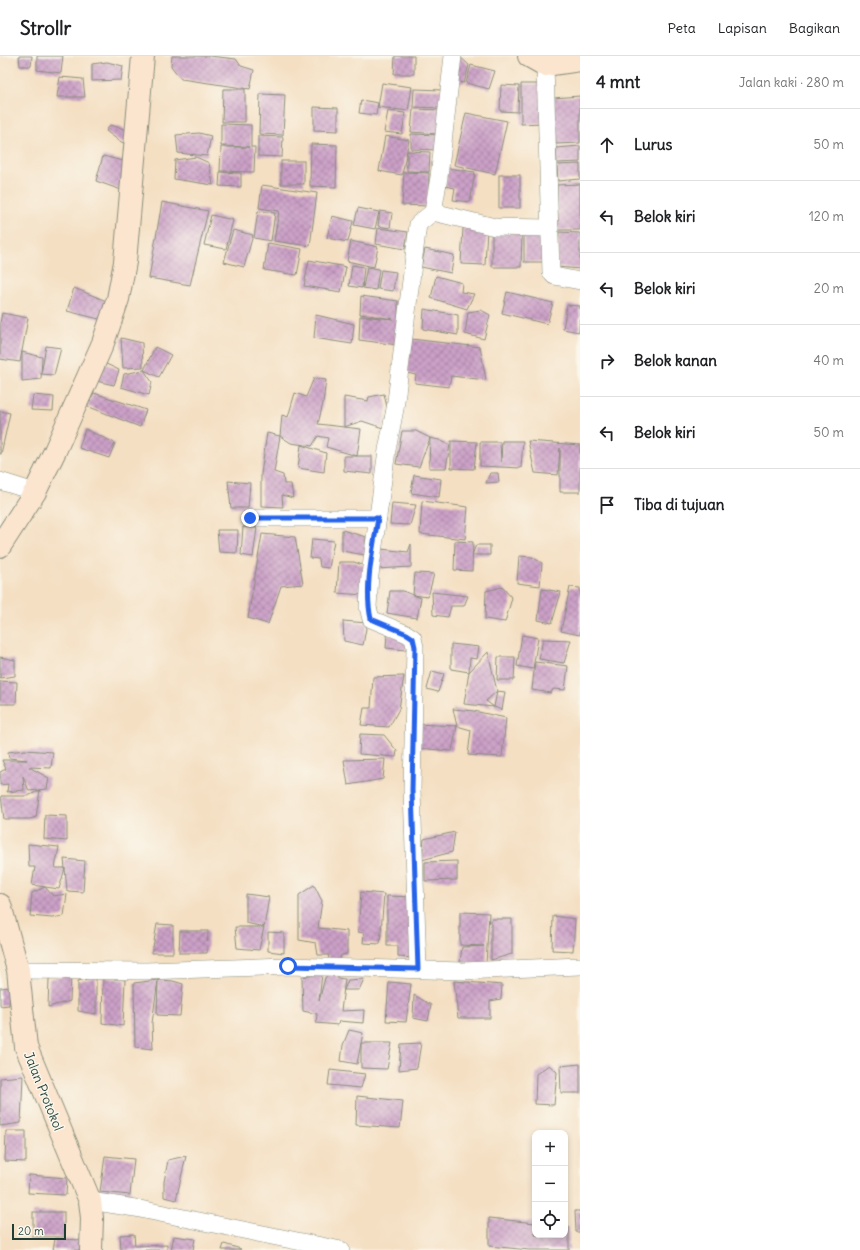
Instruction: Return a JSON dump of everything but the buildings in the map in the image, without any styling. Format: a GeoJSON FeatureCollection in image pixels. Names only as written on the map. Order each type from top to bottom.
{"type":"FeatureCollection","features":[{"type":"Feature","properties":{"kind":"street"},"geometry":{"type":"LineString","coordinates":[[0,546],[35,492],[103,343],[118,299],[125,262],[143,56]]}},
{"type":"Feature","properties":{"kind":"street"},"geometry":{"type":"LineString","coordinates":[[418,969],[412,790],[415,647],[413,638],[407,634],[371,619],[368,607],[370,575],[387,450],[395,408],[418,224],[433,212],[439,177],[453,56]]}},
{"type":"Feature","properties":{"kind":"street"},"geometry":{"type":"LineString","coordinates":[[580,60],[537,60],[550,228],[551,272],[554,276],[580,280]]}},
{"type":"Feature","properties":{"kind":"street"},"geometry":{"type":"LineString","coordinates":[[433,212],[494,227],[550,228]]}},
{"type":"Feature","properties":{"kind":"street"},"geometry":{"type":"LineString","coordinates":[[0,481],[35,492]]}},
{"type":"Feature","properties":{"kind":"street"},"geometry":{"type":"LineString","coordinates":[[250,518],[378,518]]}},
{"type":"Feature","properties":{"kind":"street","name":"Jalan Protokol"},"geometry":{"type":"LineString","coordinates":[[0,905],[18,970],[26,1047],[90,1201],[92,1218],[91,1250]]}},
{"type":"Feature","properties":{"kind":"street"},"geometry":{"type":"LineString","coordinates":[[18,970],[146,972],[288,966],[463,971],[580,966]]}},
{"type":"Feature","properties":{"kind":"street"},"geometry":{"type":"LineString","coordinates":[[90,1201],[135,1208],[341,1250]]}},
{"type":"Feature","properties":{"kind":"route"},"geometry":{"type":"LineString","coordinates":[[250,518],[378,518],[370,575],[368,607],[371,619],[407,634],[413,638],[415,647],[412,790],[418,969],[288,966]]}}]}
